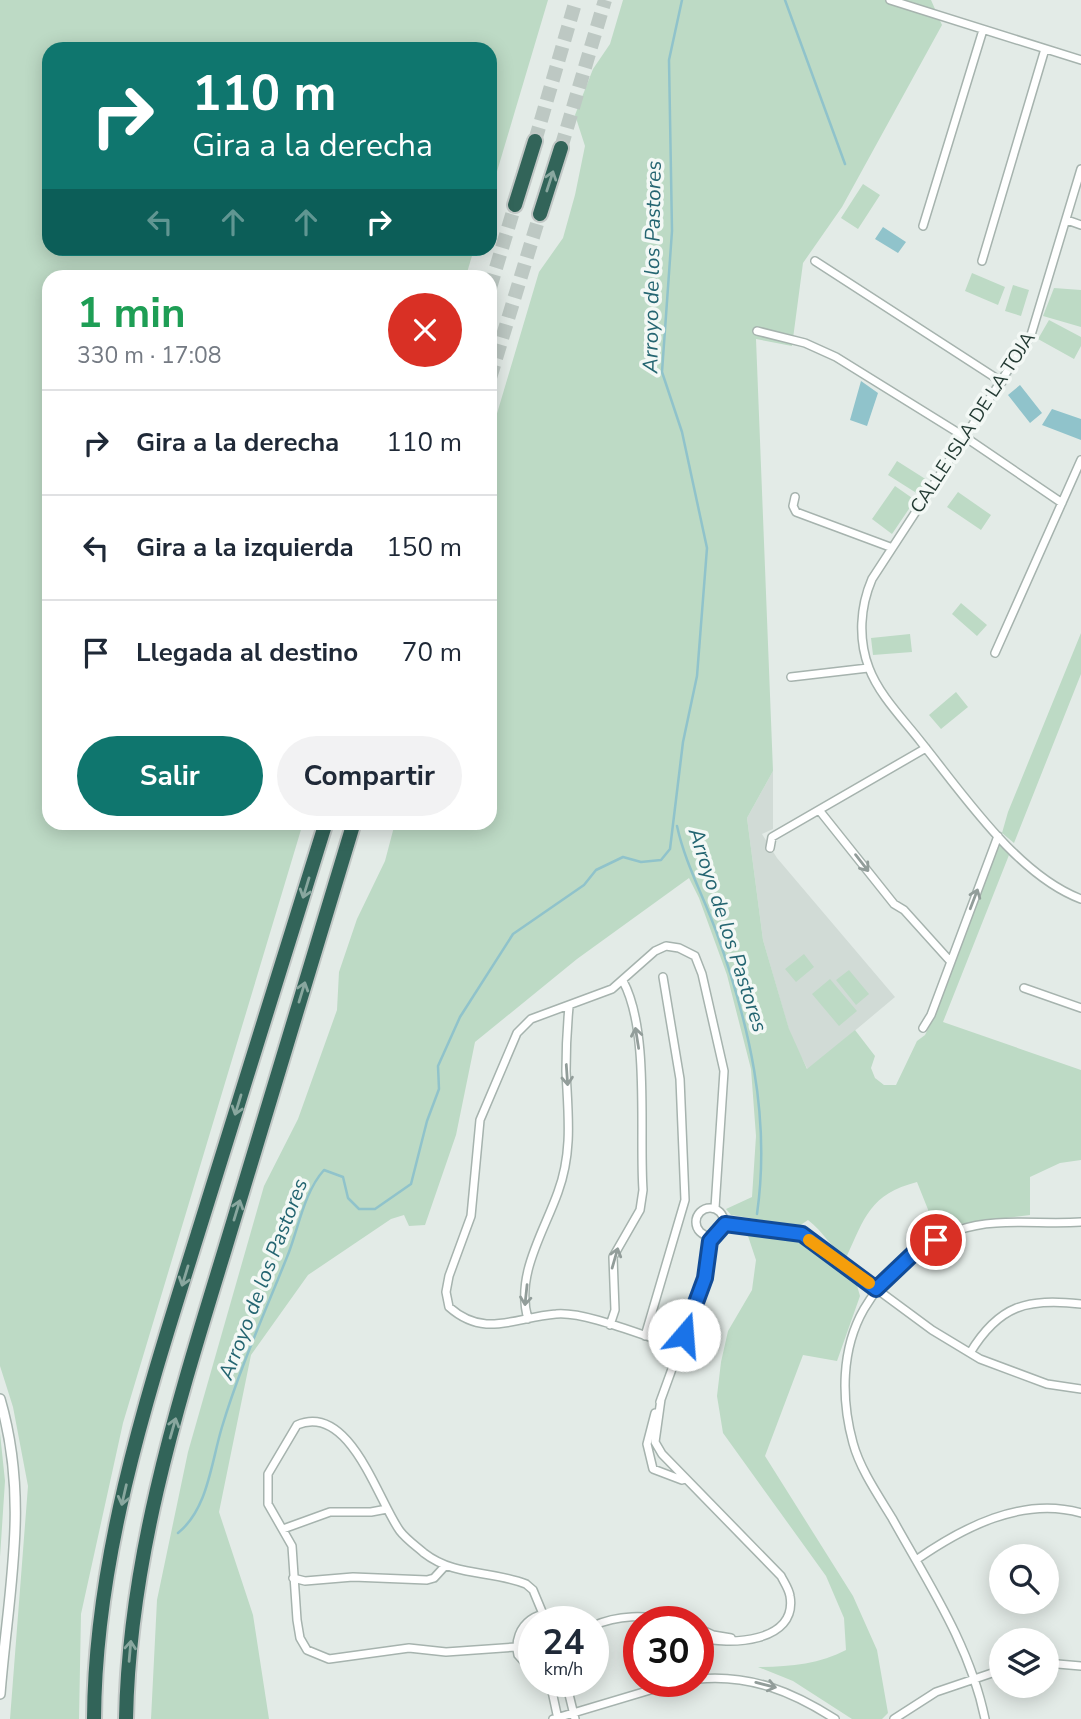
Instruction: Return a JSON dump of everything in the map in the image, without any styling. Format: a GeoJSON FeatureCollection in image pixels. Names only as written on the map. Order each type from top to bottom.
{"type":"FeatureCollection","features":[{"type":"Feature","properties":{"kind":"highway"},"geometry":{"type":"LineString","coordinates":[[515,205],[535,141]]}},
{"type":"Feature","properties":{"kind":"highway"},"geometry":{"type":"LineString","coordinates":[[540,214],[561,148]]}},
{"type":"Feature","properties":{"kind":"highway"},"geometry":{"type":"LineString","coordinates":[[94,1719],[99,1639],[113,1544],[127,1484],[172,1318],[324,830]]}},
{"type":"Feature","properties":{"kind":"highway"},"geometry":{"type":"LineString","coordinates":[[126,1719],[133,1611],[155,1491],[200,1330],[352,830]]}},
{"type":"Feature","properties":{"kind":"street"},"geometry":{"type":"LineString","coordinates":[[890,0],[1081,60]]}},
{"type":"Feature","properties":{"kind":"street"},"geometry":{"type":"LineString","coordinates":[[923,226],[983,30]]}},
{"type":"Feature","properties":{"kind":"street"},"geometry":{"type":"LineString","coordinates":[[982,261],[1045,49]]}},
{"type":"Feature","properties":{"kind":"street","name":"CALLE ISLA DE LA TOJA"},"geometry":{"type":"LineString","coordinates":[[1081,169],[1031,335],[890,547],[872,579],[862,606],[863,642],[868,668],[887,698],[998,836],[1052,883],[1081,899]]}},
{"type":"Feature","properties":{"kind":"street"},"geometry":{"type":"LineString","coordinates":[[1067,220],[1081,225]]}},
{"type":"Feature","properties":{"kind":"street"},"geometry":{"type":"LineString","coordinates":[[815,261],[1002,382]]}},
{"type":"Feature","properties":{"kind":"street"},"geometry":{"type":"LineString","coordinates":[[757,331],[805,343],[836,357],[1062,503]]}},
{"type":"Feature","properties":{"kind":"street"},"geometry":{"type":"LineString","coordinates":[[995,653],[1081,460]]}},
{"type":"Feature","properties":{"kind":"street"},"geometry":{"type":"LineString","coordinates":[[795,497],[793,506],[796,512],[890,547]]}},
{"type":"Feature","properties":{"kind":"street"},"geometry":{"type":"LineString","coordinates":[[791,677],[868,668]]}},
{"type":"Feature","properties":{"kind":"street"},"geometry":{"type":"LineString","coordinates":[[770,848],[772,836],[926,748]]}},
{"type":"Feature","properties":{"kind":"street"},"geometry":{"type":"LineString","coordinates":[[819,810],[894,904],[904,910],[950,961]]}},
{"type":"Feature","properties":{"kind":"street"},"geometry":{"type":"LineString","coordinates":[[923,1028],[931,1015],[998,836]]}},
{"type":"Feature","properties":{"kind":"street"},"geometry":{"type":"LineString","coordinates":[[680,1347],[610,1325],[558,1313],[504,1325],[475,1323],[449,1307],[446,1292],[471,1216],[480,1120],[517,1033],[531,1019],[569,1007],[623,981],[655,951],[666,947],[679,948],[695,956],[702,974],[724,1083],[715,1208]]}},
{"type":"Feature","properties":{"kind":"street"},"geometry":{"type":"LineString","coordinates":[[645,1336],[685,1200],[686,1162],[678,1059],[663,977]]}},
{"type":"Feature","properties":{"kind":"street"},"geometry":{"type":"LineString","coordinates":[[610,1325],[615,1310],[613,1257],[640,1210],[643,1190],[640,1063],[637,1034],[623,981]]}},
{"type":"Feature","properties":{"kind":"street"},"geometry":{"type":"LineString","coordinates":[[1024,988],[1081,1008]]}},
{"type":"Feature","properties":{"kind":"street"},"geometry":{"type":"LineString","coordinates":[[528,1319],[524,1307],[531,1261],[568,1160],[571,1128],[566,1055],[569,1007]]}},
{"type":"Feature","properties":{"kind":"street"},"geometry":{"type":"LineString","coordinates":[[707,1208],[715,1208],[723,1214],[725,1224],[721,1232],[713,1236],[704,1235],[698,1229],[696,1221],[699,1213],[707,1208]]}},
{"type":"Feature","properties":{"kind":"street"},"geometry":{"type":"LineString","coordinates":[[985,1719],[976,1676],[953,1626],[853,1445],[847,1408],[845,1366],[860,1316],[876,1289],[917,1250],[954,1231],[994,1223],[1081,1222]]}},
{"type":"Feature","properties":{"kind":"street"},"geometry":{"type":"LineString","coordinates":[[725,1224],[802,1234],[932,1330],[970,1353],[1047,1384],[1081,1389]]}},
{"type":"Feature","properties":{"kind":"street"},"geometry":{"type":"LineString","coordinates":[[689,1484],[653,1469],[648,1456],[650,1423],[705,1278],[713,1236]]}},
{"type":"Feature","properties":{"kind":"street"},"geometry":{"type":"LineString","coordinates":[[970,1353],[990,1324],[1005,1312],[1034,1303],[1081,1304]]}},
{"type":"Feature","properties":{"kind":"street"},"geometry":{"type":"LineString","coordinates":[[0,1399],[12,1447],[17,1502],[0,1695]]}},
{"type":"Feature","properties":{"kind":"street"},"geometry":{"type":"LineString","coordinates":[[661,1399],[655,1442],[689,1484],[781,1576],[790,1596],[789,1611],[783,1625],[749,1640],[714,1641]]}},
{"type":"Feature","properties":{"kind":"street"},"geometry":{"type":"LineString","coordinates":[[516,1647],[446,1652],[410,1648],[341,1658],[317,1656],[307,1650],[300,1638],[292,1546],[268,1504],[268,1474],[290,1434],[304,1422],[322,1425],[345,1436],[359,1455],[401,1532],[445,1566],[526,1584],[533,1590],[540,1606]]}},
{"type":"Feature","properties":{"kind":"street"},"geometry":{"type":"LineString","coordinates":[[283,1529],[330,1513],[387,1509]]}},
{"type":"Feature","properties":{"kind":"street"},"geometry":{"type":"LineString","coordinates":[[916,1560],[950,1537],[992,1518],[1030,1509],[1081,1513]]}},
{"type":"Feature","properties":{"kind":"street"},"geometry":{"type":"LineString","coordinates":[[293,1578],[427,1580],[434,1578],[445,1566]]}},
{"type":"Feature","properties":{"kind":"street"},"geometry":{"type":"LineString","coordinates":[[714,1635],[749,1640]]}},
{"type":"Feature","properties":{"kind":"street"},"geometry":{"type":"LineString","coordinates":[[518,1641],[518,1653]]}},
{"type":"Feature","properties":{"kind":"street"},"geometry":{"type":"LineString","coordinates":[[1059,1664],[1081,1666]]}},
{"type":"Feature","properties":{"kind":"street"},"geometry":{"type":"LineString","coordinates":[[894,1719],[936,1692],[989,1673]]}},
{"type":"Feature","properties":{"kind":"street"},"geometry":{"type":"LineString","coordinates":[[714,1678],[727,1678],[772,1686],[835,1719]]}},
{"type":"Feature","properties":{"kind":"street"},"geometry":{"type":"LineString","coordinates":[[552,1697],[556,1719],[574,1716],[632,1697]]}},
{"type":"Feature","properties":{"kind":"street"},"geometry":{"type":"LineString","coordinates":[[570,1697],[574,1716]]}},
{"type":"Feature","properties":{"kind":"shaded area"},"geometry":{"type":"Polygon","coordinates":[[[773,771],[773,829],[762,834],[777,858],[895,997],[808,1070],[791,1037],[763,940],[747,818],[773,771]]]}},
{"type":"Feature","properties":{"kind":"green space"},"geometry":{"type":"Polygon","coordinates":[[[0,0],[548,0],[497,171],[497,42],[42,42],[42,256],[472,256],[468,270],[42,270],[42,830],[301,830],[123,1423],[81,1614],[79,1719],[10,1719],[28,1486],[13,1407],[0,1366],[0,0]]]}},
{"type":"Feature","properties":{"kind":"green space"},"geometry":{"type":"Polygon","coordinates":[[[623,0],[931,0],[942,25],[842,207],[803,263],[792,346],[756,339],[773,771],[747,818],[763,940],[789,1029],[807,1069],[855,1030],[875,1056],[871,1068],[875,1078],[884,1085],[896,1085],[917,1041],[925,1035],[933,1019],[998,844],[1009,855],[943,1022],[1081,1070],[1081,1160],[1060,1163],[1030,1177],[1030,1215],[935,1227],[917,1182],[901,1187],[889,1193],[871,1209],[846,1258],[808,1220],[799,1226],[731,1215],[726,1209],[752,1197],[756,1136],[751,1069],[727,975],[689,878],[577,959],[475,1042],[456,1135],[425,1225],[409,1226],[404,1215],[391,1219],[308,1275],[251,1355],[219,1512],[253,1615],[269,1719],[151,1719],[157,1600],[188,1452],[264,1186],[298,1119],[337,1010],[339,972],[357,919],[385,861],[393,830],[497,830],[497,413],[539,272],[563,238],[575,195],[585,146],[575,115],[593,69],[610,44],[623,0]]]}},
{"type":"Feature","properties":{"kind":"green space"},"geometry":{"type":"Polygon","coordinates":[[[863,184],[880,195],[858,229],[841,218],[863,184]]]}},
{"type":"Feature","properties":{"kind":"green space"},"geometry":{"type":"Polygon","coordinates":[[[972,273],[1005,287],[998,305],[965,291],[972,273]]]}},
{"type":"Feature","properties":{"kind":"green space"},"geometry":{"type":"Polygon","coordinates":[[[1013,285],[1029,290],[1021,316],[1005,311],[1013,285]]]}},
{"type":"Feature","properties":{"kind":"green space"},"geometry":{"type":"Polygon","coordinates":[[[1054,288],[1081,290],[1081,327],[1043,316],[1054,288]]]}},
{"type":"Feature","properties":{"kind":"green space"},"geometry":{"type":"Polygon","coordinates":[[[1049,320],[1081,337],[1081,346],[1074,359],[1038,339],[1049,320]]]}},
{"type":"Feature","properties":{"kind":"green space"},"geometry":{"type":"Polygon","coordinates":[[[897,461],[927,480],[918,494],[888,475],[897,461]]]}},
{"type":"Feature","properties":{"kind":"green space"},"geometry":{"type":"Polygon","coordinates":[[[895,486],[915,500],[892,534],[872,519],[895,486]]]}},
{"type":"Feature","properties":{"kind":"green space"},"geometry":{"type":"Polygon","coordinates":[[[958,492],[991,515],[981,530],[947,507],[958,492]]]}},
{"type":"Feature","properties":{"kind":"green space"},"geometry":{"type":"Polygon","coordinates":[[[961,603],[987,625],[977,636],[952,614],[961,603]]]}},
{"type":"Feature","properties":{"kind":"green space"},"geometry":{"type":"Polygon","coordinates":[[[1081,633],[1081,674],[1014,843],[1002,833],[1008,812],[1081,633]]]}},
{"type":"Feature","properties":{"kind":"green space"},"geometry":{"type":"Polygon","coordinates":[[[910,634],[912,652],[873,655],[871,638],[910,634]]]}},
{"type":"Feature","properties":{"kind":"green space"},"geometry":{"type":"Polygon","coordinates":[[[956,692],[968,707],[941,729],[929,715],[956,692]]]}},
{"type":"Feature","properties":{"kind":"green space"},"geometry":{"type":"Polygon","coordinates":[[[804,954],[814,967],[796,982],[785,969],[804,954]]]}},
{"type":"Feature","properties":{"kind":"green space"},"geometry":{"type":"Polygon","coordinates":[[[849,970],[869,994],[856,1005],[836,980],[849,970]]]}},
{"type":"Feature","properties":{"kind":"green space"},"geometry":{"type":"Polygon","coordinates":[[[830,979],[857,1011],[839,1026],[812,994],[830,979]]]}},
{"type":"Feature","properties":{"kind":"green space"},"geometry":{"type":"Polygon","coordinates":[[[747,1233],[777,1234],[798,1242],[856,1282],[860,1296],[837,1361],[803,1355],[765,1456],[853,1596],[877,1650],[888,1713],[882,1719],[852,1719],[793,1681],[758,1667],[804,1664],[846,1650],[844,1618],[826,1576],[723,1433],[717,1396],[721,1362],[728,1331],[752,1290],[756,1260],[747,1233]]]}},
{"type":"Feature","properties":{"kind":"green space"},"geometry":{"type":"Polygon","coordinates":[[[0,1433],[5,1481],[0,1557],[0,1433]]]}},
{"type":"Feature","properties":{"kind":"water"},"geometry":{"type":"Polygon","coordinates":[[[883,227],[906,242],[898,253],[875,239],[883,227]]]}},
{"type":"Feature","properties":{"kind":"water"},"geometry":{"type":"Polygon","coordinates":[[[861,381],[878,393],[867,426],[850,420],[861,381]]]}},
{"type":"Feature","properties":{"kind":"water"},"geometry":{"type":"Polygon","coordinates":[[[1020,385],[1042,413],[1030,423],[1008,395],[1020,385]]]}},
{"type":"Feature","properties":{"kind":"water"},"geometry":{"type":"Polygon","coordinates":[[[1052,409],[1081,419],[1081,440],[1042,425],[1052,409]]]}},
{"type":"Feature","properties":{"kind":"waterway","name":"Arroyo de los Pastores"},"geometry":{"type":"LineString","coordinates":[[178,1533],[188,1523],[202,1498],[237,1382],[317,1178],[324,1170],[343,1177],[348,1198],[359,1209],[375,1209],[411,1184],[427,1121],[439,1089],[438,1066],[460,1017],[513,934],[584,885],[596,870],[623,857],[641,862],[661,860],[670,849],[683,742],[697,676],[707,548],[682,432],[662,372],[672,231],[669,60],[682,0]]}},
{"type":"Feature","properties":{"kind":"waterway"},"geometry":{"type":"LineString","coordinates":[[785,0],[845,164]]}},
{"type":"Feature","properties":{"kind":"waterway","name":"Arroyo de los Pastores"},"geometry":{"type":"LineString","coordinates":[[677,826],[728,966],[747,1035],[759,1106],[761,1141],[757,1214]]}},
{"type":"Feature","properties":{"kind":"tunnel"},"geometry":{"type":"LineString","coordinates":[[535,141],[576,0]]}},
{"type":"Feature","properties":{"kind":"tunnel"},"geometry":{"type":"LineString","coordinates":[[561,148],[605,0]]}},
{"type":"Feature","properties":{"kind":"tunnel"},"geometry":{"type":"LineString","coordinates":[[495,270],[515,205]]}},
{"type":"Feature","properties":{"kind":"tunnel"},"geometry":{"type":"LineString","coordinates":[[497,355],[540,214]]}},
{"type":"Feature","properties":{"kind":"slow traffic"},"geometry":{"type":"LineString","coordinates":[[809,1240],[869,1283]]}},
{"type":"Feature","properties":{"kind":"route"},"geometry":{"type":"LineString","coordinates":[[684,1335],[705,1278],[710,1241],[721,1232],[725,1224],[802,1234],[876,1289],[892,1270],[917,1250],[936,1240]]}}]}
